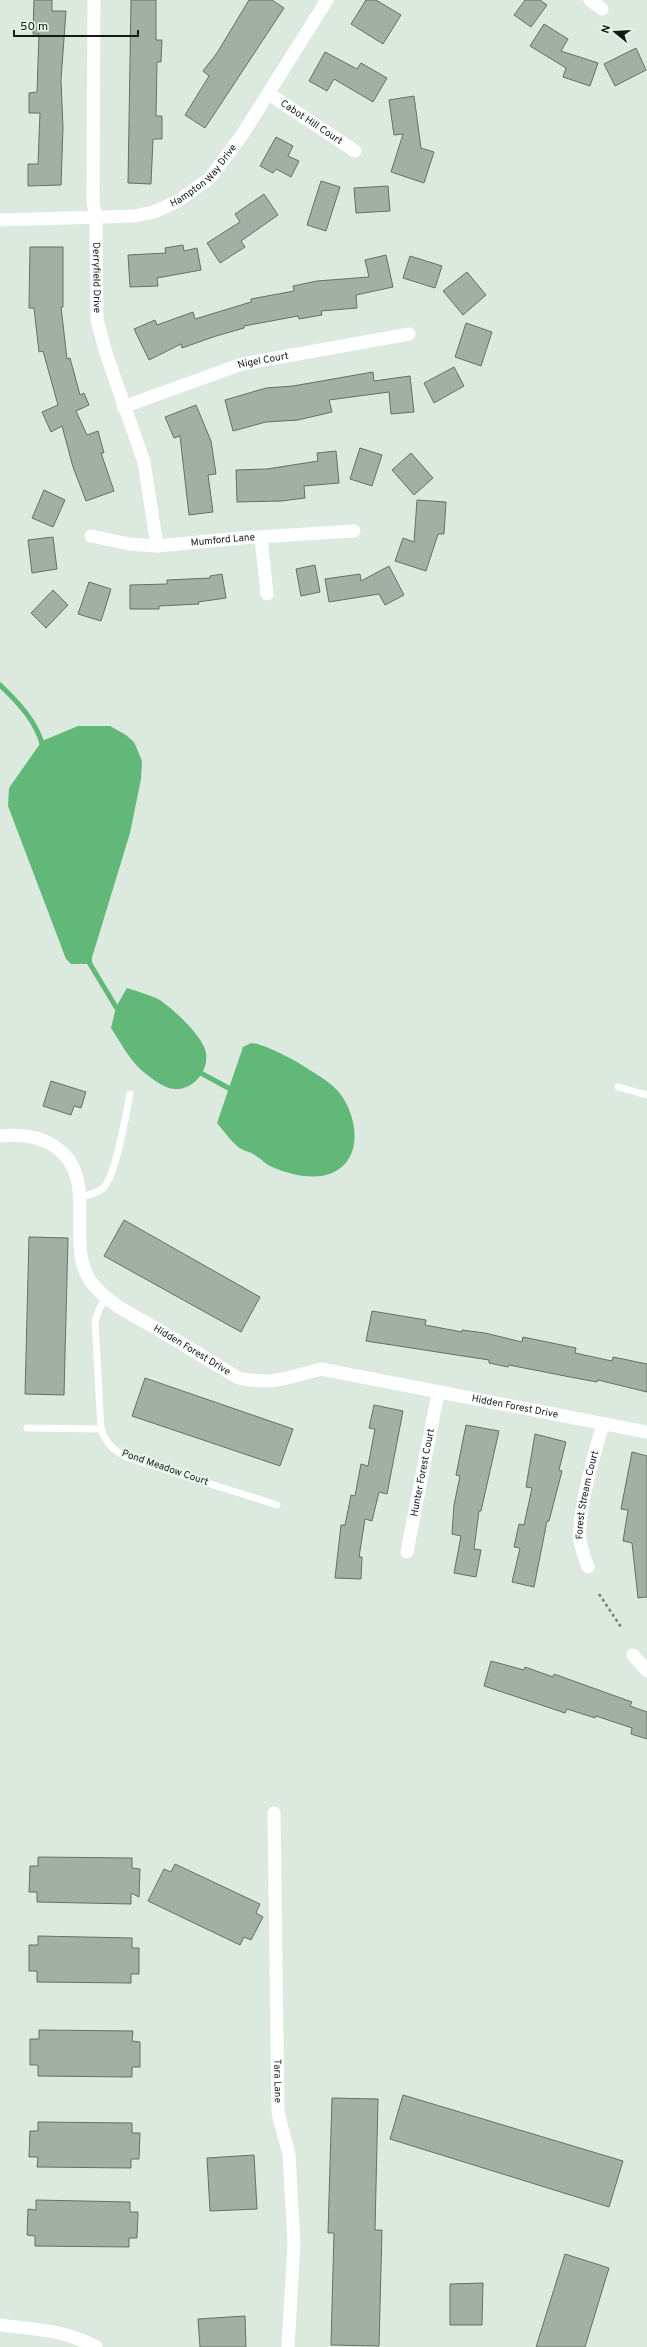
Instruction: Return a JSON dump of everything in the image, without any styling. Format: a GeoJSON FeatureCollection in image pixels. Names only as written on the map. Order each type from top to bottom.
{"type":"FeatureCollection","features":[{"type":"Feature","properties":{"kind":"street","name":"Derryfield Drive"},"geometry":{"type":"LineString","coordinates":[[94,0],[93,203],[96,218],[97,320],[123,408],[144,462],[157,546]]}},
{"type":"Feature","properties":{"kind":"street","name":"Hampton Way Drive"},"geometry":{"type":"LineString","coordinates":[[0,220],[134,216],[154,212],[194,192],[210,178],[242,135],[327,0]]}},
{"type":"Feature","properties":{"kind":"street"},"geometry":{"type":"LineString","coordinates":[[590,0],[602,9]]}},
{"type":"Feature","properties":{"kind":"street","name":"Cabot Hill Court"},"geometry":{"type":"LineString","coordinates":[[269,94],[355,151]]}},
{"type":"Feature","properties":{"kind":"street","name":"Nigel Court"},"geometry":{"type":"LineString","coordinates":[[123,408],[242,364],[409,334]]}},
{"type":"Feature","properties":{"kind":"street","name":"Mumford Lane"},"geometry":{"type":"LineString","coordinates":[[91,536],[129,544],[157,546],[354,531]]}},
{"type":"Feature","properties":{"kind":"street"},"geometry":{"type":"LineString","coordinates":[[261,537],[267,594]]}},
{"type":"Feature","properties":{"kind":"street","name":"Hidden Forest Drive"},"geometry":{"type":"LineString","coordinates":[[0,1136],[32,1137],[52,1144],[68,1156],[76,1173],[80,1197],[81,1249],[84,1269],[96,1288],[118,1306],[238,1378],[259,1382],[275,1381],[321,1369],[438,1393],[647,1432]]}},
{"type":"Feature","properties":{"kind":"street","name":"Hunter Forest Court"},"geometry":{"type":"LineString","coordinates":[[407,1552],[438,1393]]}},
{"type":"Feature","properties":{"kind":"street","name":"Forest Stream Court"},"geometry":{"type":"LineString","coordinates":[[588,1567],[580,1539],[594,1454],[603,1424]]}},
{"type":"Feature","properties":{"kind":"street"},"geometry":{"type":"LineString","coordinates":[[634,1655],[647,1671]]}},
{"type":"Feature","properties":{"kind":"street","name":"Tara Lane"},"geometry":{"type":"LineString","coordinates":[[274,1813],[278,2113],[289,2154],[294,2244],[288,2347]]}},
{"type":"Feature","properties":{"kind":"street"},"geometry":{"type":"LineString","coordinates":[[0,2325],[57,2331],[80,2338],[96,2347]]}},
{"type":"Feature","properties":{"kind":"lane"},"geometry":{"type":"LineString","coordinates":[[618,1086],[647,1095]]}},
{"type":"Feature","properties":{"kind":"lane"},"geometry":{"type":"LineString","coordinates":[[80,1197],[94,1194],[104,1188],[112,1174],[130,1094]]}},
{"type":"Feature","properties":{"kind":"lane","name":"Pond Meadow Court"},"geometry":{"type":"LineString","coordinates":[[107,1298],[100,1307],[95,1321],[101,1429],[110,1445],[126,1457],[277,1505]]}},
{"type":"Feature","properties":{"kind":"lane"},"geometry":{"type":"LineString","coordinates":[[27,1428],[101,1429]]}},
{"type":"Feature","properties":{"kind":"path"},"geometry":{"type":"LineString","coordinates":[[599,1595],[621,1626]]}},
{"type":"Feature","properties":{"kind":"shaded area"},"geometry":{"type":"Polygon","coordinates":[[[78,726],[110,726],[126,735],[134,742],[142,761],[141,779],[130,833],[90,964],[71,964],[66,959],[8,806],[9,788],[42,741],[78,726]]]}},
{"type":"Feature","properties":{"kind":"shaded area"},"geometry":{"type":"Polygon","coordinates":[[[127,988],[156,998],[169,1007],[193,1030],[204,1046],[206,1053],[205,1066],[202,1073],[194,1083],[175,1089],[166,1087],[146,1074],[127,1054],[111,1028],[116,1007],[127,988]]]}},
{"type":"Feature","properties":{"kind":"shaded area"},"geometry":{"type":"Polygon","coordinates":[[[251,1043],[270,1049],[300,1064],[320,1076],[341,1095],[347,1104],[354,1126],[353,1149],[349,1159],[342,1167],[332,1173],[317,1176],[301,1176],[284,1172],[270,1166],[255,1155],[239,1147],[217,1123],[243,1047],[251,1043]]]}},
{"type":"Feature","properties":{"kind":"building"},"geometry":{"type":"Polygon","coordinates":[[[34,0],[52,0],[52,11],[66,11],[61,80],[63,128],[61,185],[28,186],[28,164],[38,164],[40,113],[29,113],[29,93],[37,92],[39,34],[33,34],[34,0]]]}},
{"type":"Feature","properties":{"kind":"building"},"geometry":{"type":"Polygon","coordinates":[[[131,0],[156,0],[156,40],[162,40],[161,62],[157,62],[156,116],[162,116],[162,139],[153,139],[151,184],[128,183],[131,0]]]}},
{"type":"Feature","properties":{"kind":"building"},"geometry":{"type":"Polygon","coordinates":[[[249,0],[272,0],[284,8],[205,128],[185,115],[209,76],[203,71],[217,53],[249,0]]]}},
{"type":"Feature","properties":{"kind":"building"},"geometry":{"type":"Polygon","coordinates":[[[366,0],[376,0],[401,15],[383,44],[351,24],[366,0]]]}},
{"type":"Feature","properties":{"kind":"building"},"geometry":{"type":"Polygon","coordinates":[[[525,0],[540,0],[547,5],[531,27],[514,15],[525,0]]]}},
{"type":"Feature","properties":{"kind":"building"},"geometry":{"type":"Polygon","coordinates":[[[544,24],[568,39],[561,51],[598,63],[590,86],[563,77],[566,68],[530,46],[544,24]]]}},
{"type":"Feature","properties":{"kind":"building"},"geometry":{"type":"Polygon","coordinates":[[[636,48],[646,70],[615,86],[604,64],[636,48]]]}},
{"type":"Feature","properties":{"kind":"building"},"geometry":{"type":"Polygon","coordinates":[[[325,52],[357,69],[361,63],[387,78],[373,102],[334,79],[327,91],[309,81],[325,52]]]}},
{"type":"Feature","properties":{"kind":"building"},"geometry":{"type":"Polygon","coordinates":[[[414,96],[421,148],[434,152],[424,183],[391,172],[403,134],[394,135],[389,100],[414,96]]]}},
{"type":"Feature","properties":{"kind":"building"},"geometry":{"type":"Polygon","coordinates":[[[276,137],[293,146],[288,156],[299,161],[291,177],[276,169],[273,173],[260,166],[276,137]]]}},
{"type":"Feature","properties":{"kind":"building"},"geometry":{"type":"Polygon","coordinates":[[[321,181],[340,187],[326,231],[307,225],[321,181]]]}},
{"type":"Feature","properties":{"kind":"building"},"geometry":{"type":"Polygon","coordinates":[[[388,186],[390,211],[356,213],[354,188],[388,186]]]}},
{"type":"Feature","properties":{"kind":"building"},"geometry":{"type":"Polygon","coordinates":[[[264,194],[278,215],[241,241],[245,247],[220,263],[207,243],[240,222],[235,214],[264,194]]]}},
{"type":"Feature","properties":{"kind":"building"},"geometry":{"type":"Polygon","coordinates":[[[183,245],[184,251],[197,248],[201,270],[157,278],[158,286],[130,287],[128,255],[166,253],[165,248],[183,245]]]}},
{"type":"Feature","properties":{"kind":"building"},"geometry":{"type":"Polygon","coordinates":[[[30,247],[63,247],[63,307],[61,307],[67,359],[70,358],[80,395],[84,393],[89,405],[76,411],[87,435],[98,431],[104,453],[101,453],[114,491],[86,501],[73,467],[62,426],[51,432],[42,412],[58,405],[43,351],[39,352],[34,308],[29,308],[30,247]]]}},
{"type":"Feature","properties":{"kind":"building"},"geometry":{"type":"Polygon","coordinates":[[[386,255],[393,287],[356,295],[357,308],[321,311],[322,315],[299,319],[298,316],[244,326],[244,328],[182,348],[181,344],[149,360],[134,329],[155,320],[157,325],[193,312],[195,319],[251,302],[251,299],[294,291],[293,286],[317,281],[369,277],[365,260],[386,255]]]}},
{"type":"Feature","properties":{"kind":"building"},"geometry":{"type":"Polygon","coordinates":[[[410,256],[442,266],[435,288],[403,278],[410,256]]]}},
{"type":"Feature","properties":{"kind":"building"},"geometry":{"type":"Polygon","coordinates":[[[467,272],[486,295],[463,315],[443,291],[467,272]]]}},
{"type":"Feature","properties":{"kind":"building"},"geometry":{"type":"Polygon","coordinates":[[[466,323],[492,332],[481,366],[455,357],[466,323]]]}},
{"type":"Feature","properties":{"kind":"building"},"geometry":{"type":"Polygon","coordinates":[[[454,367],[464,386],[434,403],[424,383],[454,367]]]}},
{"type":"Feature","properties":{"kind":"building"},"geometry":{"type":"Polygon","coordinates":[[[373,372],[374,381],[410,376],[414,412],[391,414],[389,392],[329,400],[332,412],[298,420],[266,422],[233,431],[225,400],[266,388],[293,386],[373,372]]]}},
{"type":"Feature","properties":{"kind":"building"},"geometry":{"type":"Polygon","coordinates":[[[196,405],[211,441],[216,474],[208,475],[213,512],[189,515],[180,436],[174,438],[165,417],[196,405]]]}},
{"type":"Feature","properties":{"kind":"building"},"geometry":{"type":"Polygon","coordinates":[[[360,448],[382,455],[372,486],[350,479],[360,448]]]}},
{"type":"Feature","properties":{"kind":"building"},"geometry":{"type":"Polygon","coordinates":[[[336,451],[339,483],[304,486],[305,498],[282,501],[237,502],[236,470],[267,469],[318,461],[317,453],[336,451]]]}},
{"type":"Feature","properties":{"kind":"building"},"geometry":{"type":"Polygon","coordinates":[[[411,453],[433,478],[414,495],[392,470],[411,453]]]}},
{"type":"Feature","properties":{"kind":"building"},"geometry":{"type":"Polygon","coordinates":[[[44,490],[65,500],[53,527],[32,518],[44,490]]]}},
{"type":"Feature","properties":{"kind":"building"},"geometry":{"type":"Polygon","coordinates":[[[417,500],[446,502],[444,534],[438,534],[426,571],[395,561],[403,538],[414,542],[417,500]]]}},
{"type":"Feature","properties":{"kind":"building"},"geometry":{"type":"Polygon","coordinates":[[[53,537],[57,569],[32,573],[28,540],[53,537]]]}},
{"type":"Feature","properties":{"kind":"building"},"geometry":{"type":"Polygon","coordinates":[[[315,565],[320,592],[301,596],[296,569],[315,565]]]}},
{"type":"Feature","properties":{"kind":"building"},"geometry":{"type":"Polygon","coordinates":[[[389,566],[404,595],[385,605],[379,594],[329,602],[325,579],[360,574],[361,581],[389,566]]]}},
{"type":"Feature","properties":{"kind":"building"},"geometry":{"type":"Polygon","coordinates":[[[222,574],[226,598],[198,602],[199,604],[159,606],[159,609],[130,609],[130,585],[167,584],[167,580],[210,578],[210,576],[222,574]]]}},
{"type":"Feature","properties":{"kind":"building"},"geometry":{"type":"Polygon","coordinates":[[[89,582],[111,589],[101,621],[78,614],[89,582]]]}},
{"type":"Feature","properties":{"kind":"building"},"geometry":{"type":"Polygon","coordinates":[[[53,590],[68,605],[46,628],[31,613],[53,590]]]}},
{"type":"Feature","properties":{"kind":"building"},"geometry":{"type":"Polygon","coordinates":[[[51,1081],[86,1092],[81,1108],[74,1106],[71,1115],[43,1106],[51,1081]]]}},
{"type":"Feature","properties":{"kind":"building"},"geometry":{"type":"Polygon","coordinates":[[[124,1220],[260,1297],[241,1332],[104,1256],[124,1220]]]}},
{"type":"Feature","properties":{"kind":"building"},"geometry":{"type":"Polygon","coordinates":[[[29,1237],[68,1238],[64,1395],[25,1394],[29,1237]]]}},
{"type":"Feature","properties":{"kind":"building"},"geometry":{"type":"Polygon","coordinates":[[[372,1311],[426,1320],[425,1325],[462,1332],[462,1330],[485,1333],[522,1342],[523,1337],[576,1348],[575,1353],[612,1361],[613,1357],[647,1364],[647,1392],[598,1380],[597,1382],[509,1365],[508,1367],[489,1363],[489,1360],[366,1341],[372,1311]]]}},
{"type":"Feature","properties":{"kind":"building"},"geometry":{"type":"Polygon","coordinates":[[[145,1378],[293,1429],[280,1466],[132,1416],[145,1378]]]}},
{"type":"Feature","properties":{"kind":"building"},"geometry":{"type":"Polygon","coordinates":[[[374,1405],[403,1411],[387,1494],[379,1492],[372,1521],[365,1519],[359,1557],[362,1557],[361,1579],[335,1578],[341,1525],[345,1525],[351,1495],[355,1496],[361,1464],[368,1466],[375,1429],[369,1428],[374,1405]]]}},
{"type":"Feature","properties":{"kind":"building"},"geometry":{"type":"Polygon","coordinates":[[[466,1425],[499,1431],[481,1511],[479,1511],[474,1549],[481,1550],[476,1577],[454,1573],[461,1536],[452,1534],[454,1505],[460,1476],[456,1475],[466,1425]]]}},
{"type":"Feature","properties":{"kind":"building"},"geometry":{"type":"Polygon","coordinates":[[[535,1434],[566,1442],[559,1470],[562,1471],[549,1521],[547,1521],[534,1587],[512,1582],[520,1548],[514,1547],[519,1524],[524,1525],[532,1488],[526,1487],[535,1434]]]}},
{"type":"Feature","properties":{"kind":"building"},"geometry":{"type":"Polygon","coordinates":[[[632,1452],[647,1456],[647,1597],[638,1598],[632,1543],[623,1541],[628,1510],[621,1509],[632,1452]]]}},
{"type":"Feature","properties":{"kind":"building"},"geometry":{"type":"Polygon","coordinates":[[[491,1661],[524,1670],[525,1667],[553,1677],[554,1674],[632,1702],[630,1706],[647,1712],[647,1739],[631,1734],[632,1728],[596,1716],[595,1718],[567,1709],[565,1713],[484,1686],[491,1661]]]}},
{"type":"Feature","properties":{"kind":"building"},"geometry":{"type":"Polygon","coordinates":[[[38,1857],[132,1858],[132,1868],[140,1869],[139,1897],[131,1893],[131,1904],[37,1902],[37,1892],[29,1892],[30,1866],[38,1866],[38,1857]]]}},
{"type":"Feature","properties":{"kind":"building"},"geometry":{"type":"Polygon","coordinates":[[[175,1864],[260,1904],[256,1913],[263,1917],[251,1940],[244,1937],[240,1945],[148,1901],[164,1869],[171,1872],[175,1864]]]}},
{"type":"Feature","properties":{"kind":"building"},"geometry":{"type":"Polygon","coordinates":[[[38,1936],[132,1938],[132,1948],[139,1948],[139,1974],[131,1974],[131,1983],[37,1982],[37,1971],[29,1971],[29,1945],[38,1945],[38,1936]]]}},
{"type":"Feature","properties":{"kind":"building"},"geometry":{"type":"Polygon","coordinates":[[[39,2030],[133,2031],[132,2041],[140,2042],[140,2067],[132,2067],[132,2077],[38,2076],[38,2065],[30,2065],[30,2039],[39,2039],[39,2030]]]}},
{"type":"Feature","properties":{"kind":"building"},"geometry":{"type":"Polygon","coordinates":[[[403,2095],[623,2161],[609,2207],[390,2139],[403,2095]]]}},
{"type":"Feature","properties":{"kind":"building"},"geometry":{"type":"Polygon","coordinates":[[[332,2098],[378,2099],[375,2230],[382,2230],[379,2346],[331,2345],[334,2233],[328,2233],[332,2098]]]}},
{"type":"Feature","properties":{"kind":"building"},"geometry":{"type":"Polygon","coordinates":[[[38,2122],[132,2123],[132,2133],[140,2133],[139,2159],[131,2159],[131,2168],[37,2167],[38,2157],[29,2157],[30,2131],[38,2131],[38,2122]]]}},
{"type":"Feature","properties":{"kind":"building"},"geometry":{"type":"Polygon","coordinates":[[[254,2155],[257,2209],[210,2211],[207,2158],[254,2155]]]}},
{"type":"Feature","properties":{"kind":"building"},"geometry":{"type":"Polygon","coordinates":[[[36,2200],[130,2202],[130,2212],[138,2212],[137,2238],[129,2238],[129,2247],[35,2246],[35,2236],[27,2235],[28,2209],[36,2210],[36,2200]]]}},
{"type":"Feature","properties":{"kind":"building"},"geometry":{"type":"Polygon","coordinates":[[[565,2254],[609,2268],[585,2347],[536,2347],[565,2254]]]}},
{"type":"Feature","properties":{"kind":"building"},"geometry":{"type":"Polygon","coordinates":[[[483,2283],[482,2325],[450,2325],[450,2284],[483,2283]]]}},
{"type":"Feature","properties":{"kind":"building"},"geometry":{"type":"Polygon","coordinates":[[[245,2316],[246,2347],[200,2347],[198,2319],[245,2316]]]}},
{"type":"Feature","properties":{"kind":"waterway"},"geometry":{"type":"LineString","coordinates":[[0,685],[20,705],[32,721],[43,747]]}},
{"type":"Feature","properties":{"kind":"waterway"},"geometry":{"type":"LineString","coordinates":[[89,958],[90,964],[116,1007],[120,1011]]}},
{"type":"Feature","properties":{"kind":"waterway"},"geometry":{"type":"LineString","coordinates":[[197,1071],[234,1091]]}}]}
